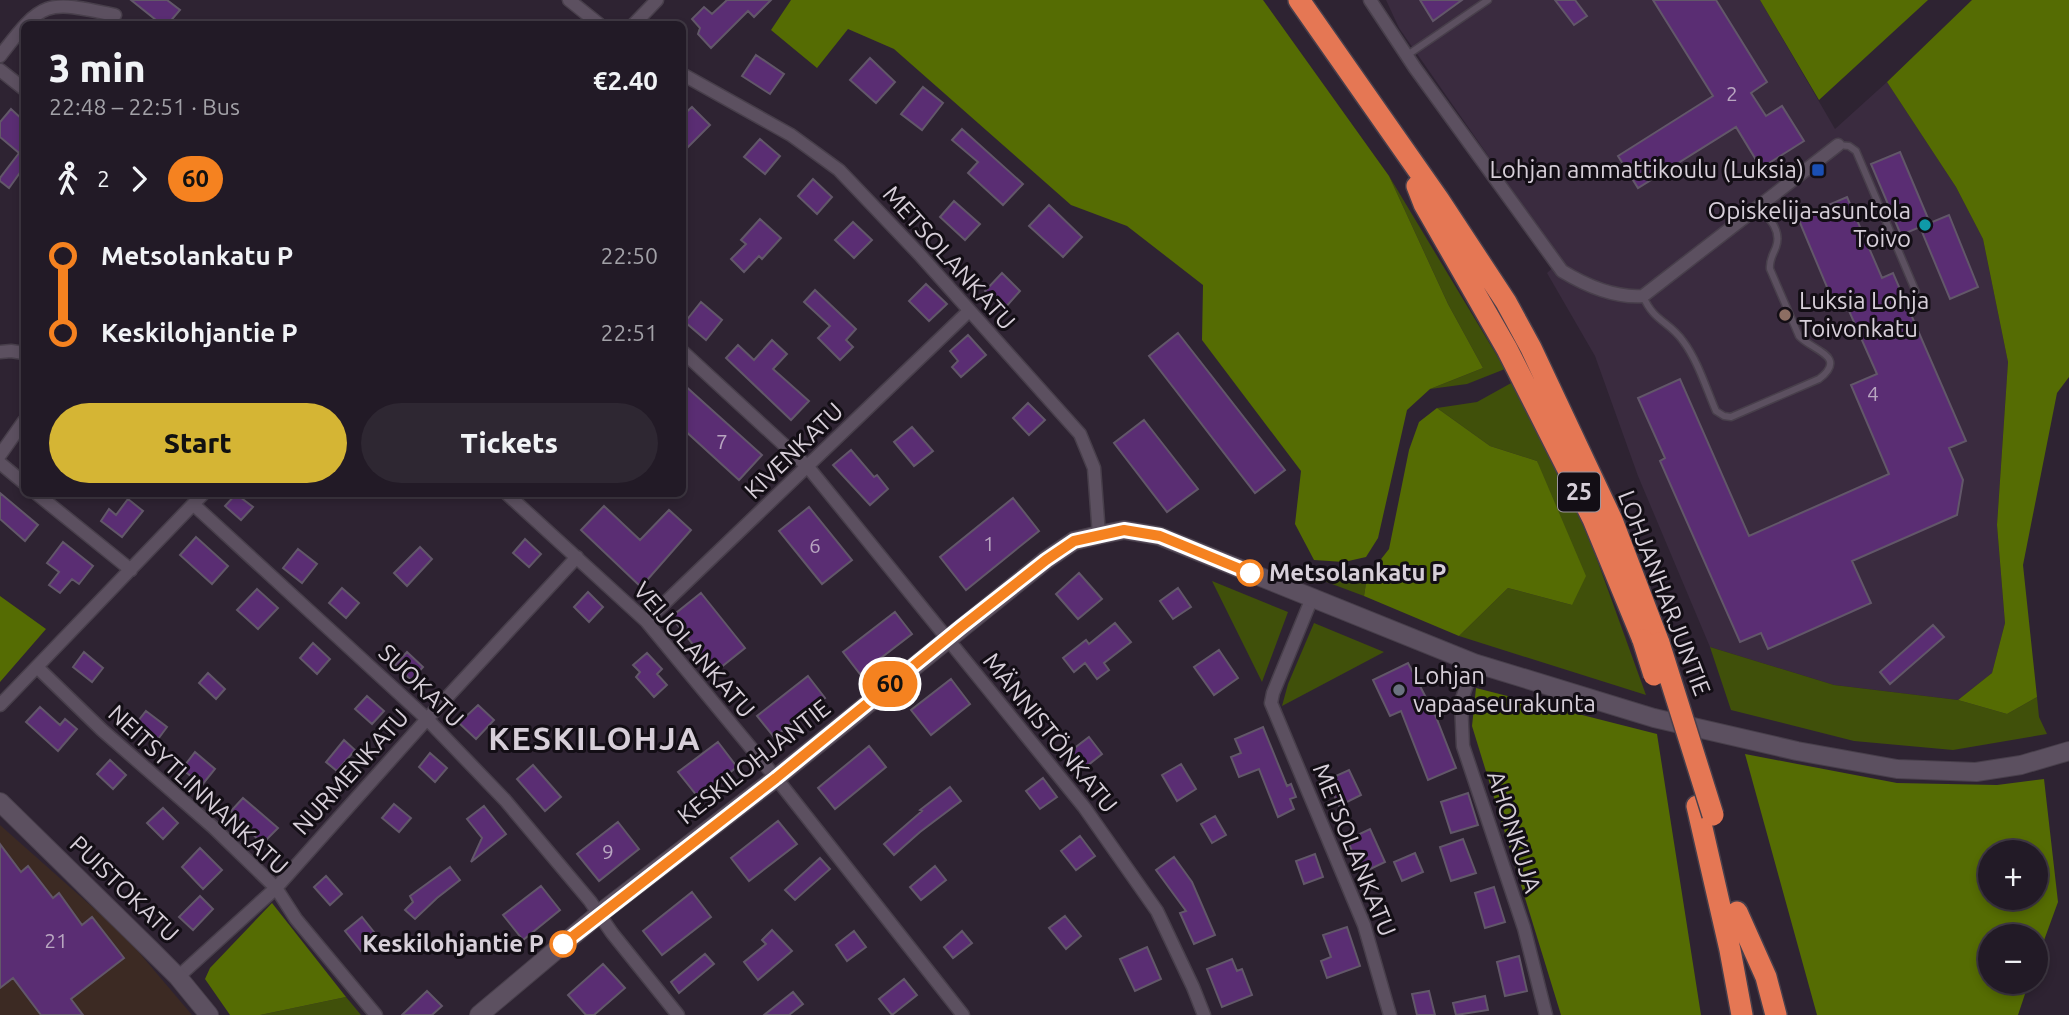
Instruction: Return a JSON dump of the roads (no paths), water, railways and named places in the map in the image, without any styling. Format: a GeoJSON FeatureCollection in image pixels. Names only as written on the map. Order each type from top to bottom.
{"type":"FeatureCollection","features":[{"type":"Feature","properties":{"kind":"highway","name":"LOHJANHARJUNTIE"},"geometry":{"type":"LineString","coordinates":[[1306,6],[1506,302],[1531,348],[1612,520],[1737,912],[1757,1015]]}},
{"type":"Feature","properties":{"kind":"highway","name":"LOHJANHARJUNTIE"},"geometry":{"type":"LineString","coordinates":[[1705,811],[1742,1015]]}},
{"type":"Feature","properties":{"kind":"highway"},"geometry":{"type":"LineString","coordinates":[[1737,912],[1766,977],[1776,1015]]}},
{"type":"Feature","properties":{"kind":"street"},"geometry":{"type":"LineString","coordinates":[[569,0],[595,21]]}},
{"type":"Feature","properties":{"kind":"street"},"geometry":{"type":"LineString","coordinates":[[637,21],[657,0]]}},
{"type":"Feature","properties":{"kind":"street"},"geometry":{"type":"LineString","coordinates":[[1370,0],[1406,56],[1562,271],[1584,285],[1633,297],[1643,296],[1838,145]]}},
{"type":"Feature","properties":{"kind":"street"},"geometry":{"type":"LineString","coordinates":[[27,21],[45,6],[62,3],[84,5],[115,15]]}},
{"type":"Feature","properties":{"kind":"street"},"geometry":{"type":"LineString","coordinates":[[0,56],[21,28]]}},
{"type":"Feature","properties":{"kind":"street"},"geometry":{"type":"LineString","coordinates":[[0,70],[21,87]]}},
{"type":"Feature","properties":{"kind":"street","name":"METSOLANKATU"},"geometry":{"type":"LineString","coordinates":[[686,76],[791,135],[839,170],[1080,434],[1094,468],[1099,535]]}},
{"type":"Feature","properties":{"kind":"street","name":"KIVENKATU"},"geometry":{"type":"LineString","coordinates":[[646,621],[969,311]]}},
{"type":"Feature","properties":{"kind":"street"},"geometry":{"type":"LineString","coordinates":[[0,352],[21,353]]}},
{"type":"Feature","properties":{"kind":"street","name":"MÄNNISTÖNKATU"},"geometry":{"type":"LineString","coordinates":[[686,355],[808,467],[1084,807],[1157,911],[1204,1015]]}},
{"type":"Feature","properties":{"kind":"street"},"geometry":{"type":"LineString","coordinates":[[0,455],[21,425]]}},
{"type":"Feature","properties":{"kind":"street"},"geometry":{"type":"LineString","coordinates":[[0,463],[21,480]]}},
{"type":"Feature","properties":{"kind":"street"},"geometry":{"type":"LineString","coordinates":[[41,497],[131,570]]}},
{"type":"Feature","properties":{"kind":"street"},"geometry":{"type":"LineString","coordinates":[[0,705],[201,497]]}},
{"type":"Feature","properties":{"kind":"street","name":"VEIJOLANKATU"},"geometry":{"type":"LineString","coordinates":[[510,497],[646,621],[776,778],[963,1015]]}},
{"type":"Feature","properties":{"kind":"street","name":"SUOKATU"},"geometry":{"type":"LineString","coordinates":[[194,505],[427,719],[505,800],[678,1015]]}},
{"type":"Feature","properties":{"kind":"street","name":"KESKILOHJANTIE"},"geometry":{"type":"LineString","coordinates":[[478,1015],[599,914],[776,778],[1046,560],[1074,541],[1124,530],[1160,536],[1474,663],[1654,718],[1797,751],[1897,769],[1976,772],[2021,765],[2069,751]]}},
{"type":"Feature","properties":{"kind":"street","name":"NURMENKATU"},"geometry":{"type":"LineString","coordinates":[[178,977],[276,888],[577,557]]}},
{"type":"Feature","properties":{"kind":"street","name":"METSOLANKATU"},"geometry":{"type":"LineString","coordinates":[[1312,598],[1271,703],[1364,925],[1390,1015]]}},
{"type":"Feature","properties":{"kind":"street","name":"AHONKUJA"},"geometry":{"type":"LineString","coordinates":[[1474,663],[1461,702],[1463,746],[1524,928],[1546,1015]]}},
{"type":"Feature","properties":{"kind":"street","name":"NEITSYTLINNANKATU"},"geometry":{"type":"LineString","coordinates":[[37,667],[102,730],[213,827],[276,888],[296,919],[376,1015]]}},
{"type":"Feature","properties":{"kind":"street","name":"PUISTOKATU"},"geometry":{"type":"LineString","coordinates":[[0,802],[178,977],[209,1015]]}},
{"type":"Feature","properties":{"kind":"lane"},"geometry":{"type":"LineString","coordinates":[[1406,56],[1488,0]]}},
{"type":"Feature","properties":{"kind":"lane"},"geometry":{"type":"LineString","coordinates":[[1838,145],[1849,145],[1856,151],[1916,292]]}},
{"type":"Feature","properties":{"kind":"lane"},"geometry":{"type":"LineString","coordinates":[[1643,296],[1656,318],[1682,339],[1694,359],[1716,411],[1724,416],[1731,417],[1819,379],[1827,373],[1830,366],[1828,356],[1822,350],[1804,342],[1799,336],[1769,269],[1769,261],[1778,236],[1771,221],[1758,207]]}},
{"type":"Feature","properties":{"kind":"place","name":"Lohjan ammattikoulu (Luksia)"},"geometry":{"type":"Point","coordinates":[1818,170]}},
{"type":"Feature","properties":{"kind":"place","name":"Opiskelija-asuntola Toivo"},"geometry":{"type":"Point","coordinates":[1925,225]}},
{"type":"Feature","properties":{"kind":"place","name":"Luksia Lohja Toivonkatu"},"geometry":{"type":"Point","coordinates":[1785,315]}},
{"type":"Feature","properties":{"kind":"place","name":"Metsolankatu P"},"geometry":{"type":"Point","coordinates":[1250,573]}},
{"type":"Feature","properties":{"kind":"place","name":"Lohjan vapaaseurakunta"},"geometry":{"type":"Point","coordinates":[1399,690]}},
{"type":"Feature","properties":{"kind":"place","name":"Keskilohjantie P"},"geometry":{"type":"Point","coordinates":[563,944]}},
{"type":"Feature","properties":{"kind":"district","name":"KESKILOHJA"},"geometry":{"type":"Point","coordinates":[595,739]}}]}
